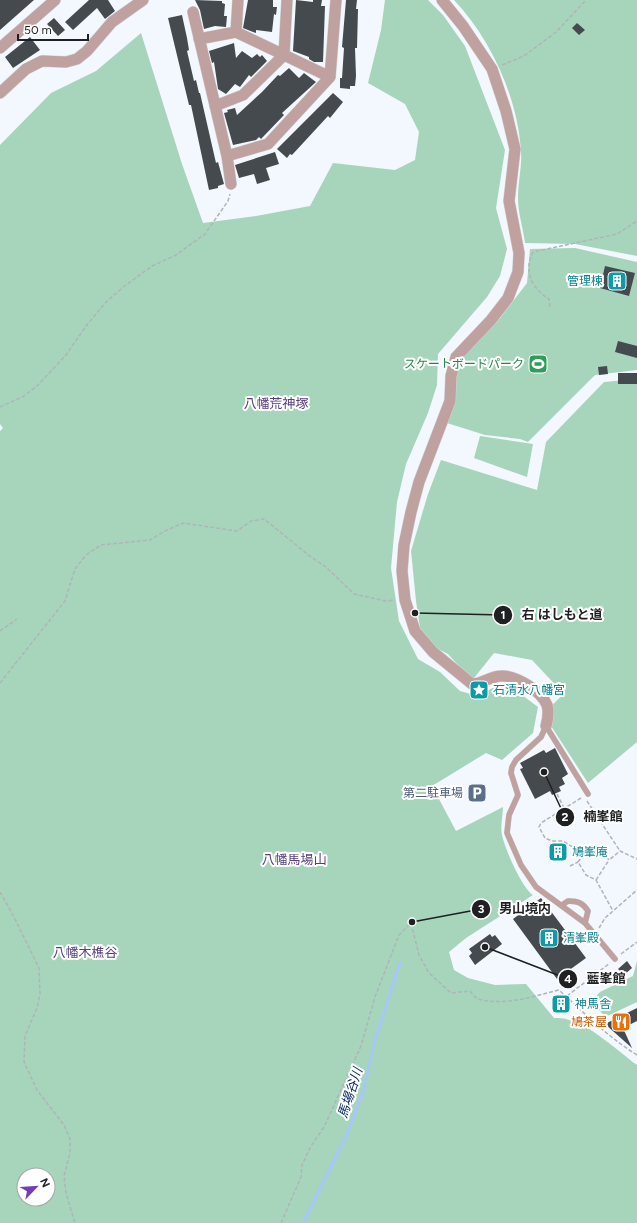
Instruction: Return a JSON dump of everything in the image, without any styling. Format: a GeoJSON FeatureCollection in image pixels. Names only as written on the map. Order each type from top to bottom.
{"type":"FeatureCollection","features":[{"type":"Feature","properties":{"kind":"street"},"geometry":{"type":"LineString","coordinates":[[0,48],[9,42],[54,0]]}},
{"type":"Feature","properties":{"kind":"street"},"geometry":{"type":"LineString","coordinates":[[0,93],[26,69],[42,61],[66,62],[77,59],[87,51],[112,22],[143,0]]}},
{"type":"Feature","properties":{"kind":"street"},"geometry":{"type":"LineString","coordinates":[[236,32],[238,0]]}},
{"type":"Feature","properties":{"kind":"street"},"geometry":{"type":"LineString","coordinates":[[215,106],[243,95],[284,55],[287,0]]}},
{"type":"Feature","properties":{"kind":"street"},"geometry":{"type":"LineString","coordinates":[[227,156],[268,144],[330,76],[336,0]]}},
{"type":"Feature","properties":{"kind":"street"},"geometry":{"type":"LineString","coordinates":[[442,0],[463,26],[492,69],[506,111],[515,149],[509,201],[519,252],[518,272],[508,298],[456,357],[453,364],[450,401],[419,482],[404,545],[402,571],[405,600],[415,631],[433,652],[472,684],[476,684],[495,676],[504,676],[512,677],[529,686],[546,704],[549,713],[546,726]]}},
{"type":"Feature","properties":{"kind":"street"},"geometry":{"type":"LineString","coordinates":[[193,12],[227,156],[231,184]]}},
{"type":"Feature","properties":{"kind":"street"},"geometry":{"type":"LineString","coordinates":[[199,39],[236,32],[330,76]]}},
{"type":"Feature","properties":{"kind":"lane"},"geometry":{"type":"LineString","coordinates":[[546,726],[588,794]]}},
{"type":"Feature","properties":{"kind":"lane"},"geometry":{"type":"LineString","coordinates":[[546,726],[541,737],[516,760],[512,767],[511,773],[518,795],[509,816],[507,833],[515,853],[536,887],[586,923],[615,959]]}},
{"type":"Feature","properties":{"kind":"lane"},"geometry":{"type":"LineString","coordinates":[[562,905],[568,901],[578,902],[584,906],[588,911],[586,923]]}},
{"type":"Feature","properties":{"kind":"path"},"geometry":{"type":"LineString","coordinates":[[492,69],[524,56],[556,32],[586,0]]}},
{"type":"Feature","properties":{"kind":"path"},"geometry":{"type":"LineString","coordinates":[[0,406],[24,396],[38,385],[66,355],[98,311],[126,284],[152,266],[176,254],[205,234],[228,201],[231,184]]}},
{"type":"Feature","properties":{"kind":"path"},"geometry":{"type":"LineString","coordinates":[[550,307],[549,299],[537,291],[530,278],[530,258],[533,252],[617,234],[637,221]]}},
{"type":"Feature","properties":{"kind":"path"},"geometry":{"type":"LineString","coordinates":[[0,683],[65,601],[75,570],[86,555],[101,545],[150,540],[165,531],[183,524],[237,531],[251,521],[264,519],[311,557],[326,567],[354,594],[386,601],[405,600]]}},
{"type":"Feature","properties":{"kind":"path"},"geometry":{"type":"LineString","coordinates":[[0,631],[17,619]]}},
{"type":"Feature","properties":{"kind":"path"},"geometry":{"type":"LineString","coordinates":[[557,794],[564,808]]}},
{"type":"Feature","properties":{"kind":"path"},"geometry":{"type":"LineString","coordinates":[[584,854],[563,841],[552,841],[545,838],[539,827],[541,823],[584,796],[620,851],[637,859]]}},
{"type":"Feature","properties":{"kind":"path"},"geometry":{"type":"LineString","coordinates":[[570,866],[578,862],[584,854],[595,845],[609,860]]}},
{"type":"Feature","properties":{"kind":"path"},"geometry":{"type":"LineString","coordinates":[[596,880],[609,860],[620,851]]}},
{"type":"Feature","properties":{"kind":"path"},"geometry":{"type":"LineString","coordinates":[[578,862],[586,875],[596,880],[612,911]]}},
{"type":"Feature","properties":{"kind":"path"},"geometry":{"type":"LineString","coordinates":[[595,935],[605,918],[637,890]]}},
{"type":"Feature","properties":{"kind":"path"},"geometry":{"type":"LineString","coordinates":[[0,892],[39,968],[40,994],[37,1008],[25,1036],[24,1062],[37,1090],[64,1125],[70,1139],[70,1153],[64,1176],[66,1193],[75,1223]]}},
{"type":"Feature","properties":{"kind":"path"},"geometry":{"type":"LineString","coordinates":[[281,1223],[301,1177],[302,1165],[324,1127],[361,1046],[375,996],[399,935],[411,923],[419,955],[429,973],[451,992],[470,991],[477,999],[490,1002],[525,1000],[558,990],[579,1010],[637,1055]]}},
{"type":"Feature","properties":{"kind":"path"},"geometry":{"type":"LineString","coordinates":[[567,997],[637,942]]}},
{"type":"Feature","properties":{"kind":"green space"},"geometry":{"type":"Polygon","coordinates":[[[385,0],[428,0],[443,15],[465,46],[505,150],[496,208],[507,249],[500,276],[487,297],[438,354],[437,385],[428,413],[406,464],[397,502],[391,568],[399,621],[418,659],[440,672],[460,691],[478,696],[496,686],[514,689],[538,707],[533,733],[502,760],[486,753],[432,786],[456,831],[503,807],[501,828],[504,841],[519,877],[533,895],[466,938],[449,952],[454,970],[468,978],[495,985],[526,984],[554,1018],[567,1019],[586,1027],[637,1065],[637,1223],[0,1223],[0,431],[3,428],[0,424],[0,145],[51,93],[96,71],[141,33],[182,164],[203,223],[256,216],[310,206],[333,163],[395,170],[415,160],[419,132],[405,104],[368,83],[381,30],[385,0]]]}},
{"type":"Feature","properties":{"kind":"green space"},"geometry":{"type":"Polygon","coordinates":[[[454,0],[637,0],[637,256],[575,244],[525,243],[518,204],[521,163],[519,132],[508,90],[491,51],[480,33],[454,0]]]}},
{"type":"Feature","properties":{"kind":"green space"},"geometry":{"type":"Polygon","coordinates":[[[575,248],[637,262],[637,370],[595,375],[528,442],[520,439],[485,435],[447,423],[454,403],[456,376],[460,359],[500,318],[527,283],[530,249],[575,248]]]}},
{"type":"Feature","properties":{"kind":"green space"},"geometry":{"type":"Polygon","coordinates":[[[637,379],[637,742],[588,783],[551,726],[554,714],[551,706],[564,694],[532,660],[494,653],[474,678],[467,675],[448,654],[436,648],[420,628],[411,551],[428,494],[441,460],[537,490],[546,442],[604,382],[637,379]]]}},
{"type":"Feature","properties":{"kind":"green space"},"geometry":{"type":"Polygon","coordinates":[[[480,436],[533,444],[527,477],[474,458],[480,436]]]}},
{"type":"Feature","properties":{"kind":"green space"},"geometry":{"type":"Polygon","coordinates":[[[637,961],[637,1002],[605,1017],[592,1001],[600,992],[633,976],[637,961]]]}},
{"type":"Feature","properties":{"kind":"building"},"geometry":{"type":"Polygon","coordinates":[[[0,0],[34,0],[0,30],[0,0]]]}},
{"type":"Feature","properties":{"kind":"building"},"geometry":{"type":"Polygon","coordinates":[[[89,0],[108,0],[115,11],[105,19],[97,8],[73,30],[65,22],[89,0]]]}},
{"type":"Feature","properties":{"kind":"building"},"geometry":{"type":"Polygon","coordinates":[[[195,0],[222,1],[222,3],[225,4],[224,16],[227,16],[226,27],[215,26],[204,29],[200,10],[195,0]]]}},
{"type":"Feature","properties":{"kind":"building"},"geometry":{"type":"Polygon","coordinates":[[[248,0],[273,0],[273,7],[277,7],[276,15],[274,14],[272,32],[256,30],[256,33],[243,28],[248,0]]]}},
{"type":"Feature","properties":{"kind":"building"},"geometry":{"type":"Polygon","coordinates":[[[296,0],[313,2],[313,0],[322,0],[321,6],[325,6],[323,62],[314,62],[309,59],[309,57],[293,51],[296,0]]]}},
{"type":"Feature","properties":{"kind":"building"},"geometry":{"type":"Polygon","coordinates":[[[346,0],[357,0],[356,9],[358,9],[357,48],[355,48],[355,86],[350,86],[350,89],[340,88],[340,78],[342,78],[344,48],[342,47],[346,0]]]}},
{"type":"Feature","properties":{"kind":"building"},"geometry":{"type":"Polygon","coordinates":[[[182,15],[189,50],[187,51],[194,81],[196,80],[200,93],[216,163],[218,162],[224,184],[218,186],[218,188],[209,190],[191,105],[189,105],[168,18],[182,15]]]}},
{"type":"Feature","properties":{"kind":"building"},"geometry":{"type":"Polygon","coordinates":[[[54,18],[65,30],[58,36],[47,24],[54,18]]]}},
{"type":"Feature","properties":{"kind":"building"},"geometry":{"type":"Polygon","coordinates":[[[577,23],[585,30],[579,35],[572,28],[577,23]]]}},
{"type":"Feature","properties":{"kind":"building"},"geometry":{"type":"Polygon","coordinates":[[[30,37],[40,50],[13,68],[5,57],[30,37]]]}},
{"type":"Feature","properties":{"kind":"building"},"geometry":{"type":"Polygon","coordinates":[[[234,43],[236,58],[242,51],[252,58],[257,54],[260,57],[262,55],[267,61],[251,77],[249,75],[240,87],[235,84],[226,94],[218,89],[214,62],[212,63],[209,51],[234,43]]]}},
{"type":"Feature","properties":{"kind":"building"},"geometry":{"type":"Polygon","coordinates":[[[289,68],[299,78],[304,73],[316,82],[282,113],[284,115],[261,139],[259,137],[256,140],[233,145],[224,113],[228,112],[227,110],[235,108],[237,115],[278,75],[280,76],[289,68]]]}},
{"type":"Feature","properties":{"kind":"building"},"geometry":{"type":"Polygon","coordinates":[[[333,93],[343,102],[330,118],[328,116],[292,155],[290,154],[287,158],[277,149],[333,93]]]}},
{"type":"Feature","properties":{"kind":"building"},"geometry":{"type":"Polygon","coordinates":[[[275,152],[279,164],[266,168],[270,180],[257,184],[254,174],[239,178],[235,165],[275,152]]]}},
{"type":"Feature","properties":{"kind":"building","name":"管理棟"},"geometry":{"type":"Polygon","coordinates":[[[605,266],[635,273],[629,296],[600,288],[605,266]]]}},
{"type":"Feature","properties":{"kind":"building"},"geometry":{"type":"Polygon","coordinates":[[[618,341],[637,346],[637,358],[615,352],[618,341]]]}},
{"type":"Feature","properties":{"kind":"building"},"geometry":{"type":"Polygon","coordinates":[[[607,366],[608,374],[599,375],[598,367],[607,366]]]}},
{"type":"Feature","properties":{"kind":"building"},"geometry":{"type":"Polygon","coordinates":[[[618,373],[637,373],[637,384],[618,384],[618,373]]]}},
{"type":"Feature","properties":{"kind":"building"},"geometry":{"type":"Polygon","coordinates":[[[555,748],[568,774],[562,778],[565,784],[559,787],[561,791],[552,795],[550,791],[535,799],[520,769],[523,768],[520,763],[544,750],[546,753],[555,748]]]}},
{"type":"Feature","properties":{"kind":"building","name":"清峯殿"},"geometry":{"type":"Polygon","coordinates":[[[541,898],[586,958],[557,979],[513,919],[541,898]]]}},
{"type":"Feature","properties":{"kind":"building"},"geometry":{"type":"Polygon","coordinates":[[[490,934],[492,937],[495,935],[502,944],[475,965],[469,956],[472,953],[469,949],[490,934]]]}},
{"type":"Feature","properties":{"kind":"building"},"geometry":{"type":"Polygon","coordinates":[[[627,961],[632,968],[624,975],[618,969],[627,961]]]}},
{"type":"Feature","properties":{"kind":"building","name":"鳩茶屋"},"geometry":{"type":"Polygon","coordinates":[[[637,1008],[637,1021],[623,1028],[632,1048],[605,1024],[637,1008]]]}},
{"type":"Feature","properties":{"kind":"waterway","name":"馬場谷川"},"geometry":{"type":"LineString","coordinates":[[303,1223],[347,1134],[363,1092],[375,1040],[400,963]]}},
{"type":"Feature","properties":{"kind":"place","name":"管理棟"},"geometry":{"type":"Point","coordinates":[617,281]}},
{"type":"Feature","properties":{"kind":"place","name":"スケートボードパーク"},"geometry":{"type":"Point","coordinates":[538,364]}},
{"type":"Feature","properties":{"kind":"place","name":"右 はしもと道"},"geometry":{"type":"Point","coordinates":[415,613]}},
{"type":"Feature","properties":{"kind":"place","name":"石清水八幡宮"},"geometry":{"type":"Point","coordinates":[479,690]}},
{"type":"Feature","properties":{"kind":"place","name":"楠峯館"},"geometry":{"type":"Point","coordinates":[544,772]}},
{"type":"Feature","properties":{"kind":"place","name":"第二駐車場"},"geometry":{"type":"Point","coordinates":[477,793]}},
{"type":"Feature","properties":{"kind":"place","name":"鳩峯庵"},"geometry":{"type":"Point","coordinates":[558,852]}},
{"type":"Feature","properties":{"kind":"place","name":"男山境内"},"geometry":{"type":"Point","coordinates":[412,922]}},
{"type":"Feature","properties":{"kind":"place","name":"清峯殿"},"geometry":{"type":"Point","coordinates":[549,938]}},
{"type":"Feature","properties":{"kind":"place","name":"藍峯館"},"geometry":{"type":"Point","coordinates":[485,947]}},
{"type":"Feature","properties":{"kind":"place","name":"神馬舎"},"geometry":{"type":"Point","coordinates":[561,1004]}},
{"type":"Feature","properties":{"kind":"place","name":"鳩茶屋"},"geometry":{"type":"Point","coordinates":[621,1022]}},
{"type":"Feature","properties":{"kind":"district","name":"八幡荒神塚"},"geometry":{"type":"Point","coordinates":[276,403]}},
{"type":"Feature","properties":{"kind":"district","name":"八幡馬場山"},"geometry":{"type":"Point","coordinates":[294,859]}},
{"type":"Feature","properties":{"kind":"district","name":"八幡木樵谷"},"geometry":{"type":"Point","coordinates":[85,952]}}]}
